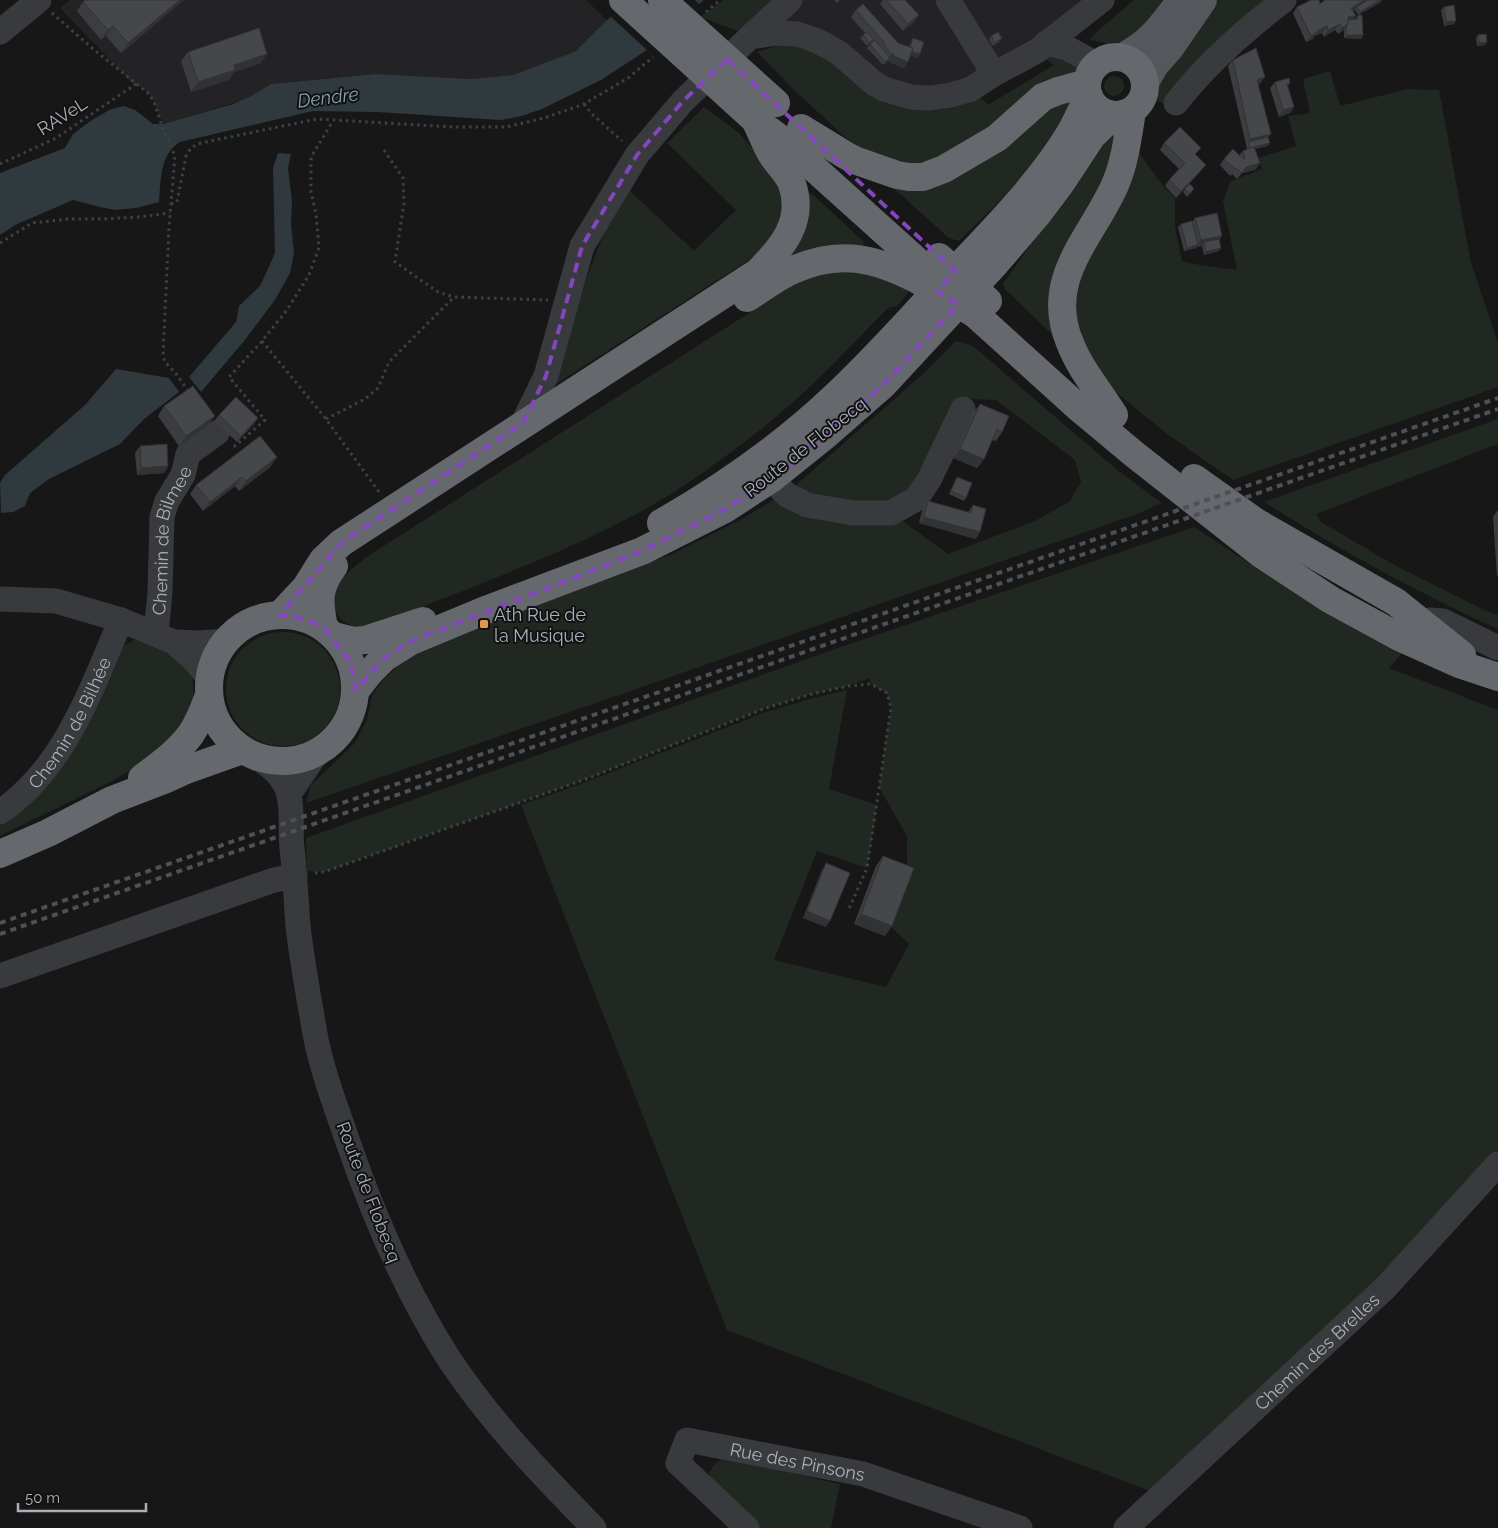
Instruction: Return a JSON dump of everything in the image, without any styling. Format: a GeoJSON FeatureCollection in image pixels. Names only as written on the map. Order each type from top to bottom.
{"type":"FeatureCollection","features":[{"type":"Feature","properties":{"kind":"highway"},"geometry":{"type":"LineString","coordinates":[[623,0],[765,111],[802,128],[857,161],[897,175],[909,177],[924,176],[944,169],[996,138],[1043,97],[1099,72],[1130,60],[1138,65],[1146,81],[1145,93],[1140,103],[1124,113],[1107,114],[1099,110],[1093,104],[1099,72]]}},
{"type":"Feature","properties":{"kind":"highway"},"geometry":{"type":"LineString","coordinates":[[662,0],[765,111],[786,143],[928,269],[981,307],[1208,489],[1256,522],[1396,602],[1461,655],[1498,676]]}},
{"type":"Feature","properties":{"kind":"highway","name":"Route de Flobecq"},"geometry":{"type":"LineString","coordinates":[[329,632],[356,641],[377,637],[583,561],[640,535],[686,509],[736,476],[794,432],[831,400],[879,353],[1003,219],[1052,160],[1070,134],[1099,72]]}},
{"type":"Feature","properties":{"kind":"highway"},"geometry":{"type":"LineString","coordinates":[[280,615],[306,587],[330,552],[341,542],[758,272],[776,254],[787,238],[793,224],[795,196],[791,183],[771,154],[765,111]]}},
{"type":"Feature","properties":{"kind":"highway"},"geometry":{"type":"LineString","coordinates":[[1114,415],[1084,371],[1069,343],[1063,322],[1062,303],[1064,282],[1072,261],[1114,187],[1121,169],[1124,113]]}},
{"type":"Feature","properties":{"kind":"highway","name":"Route de Flobecq"},"geometry":{"type":"LineString","coordinates":[[356,690],[384,658],[411,641],[488,609],[642,551],[725,509],[771,479],[827,434],[882,385],[996,263],[1037,215],[1092,136],[1101,127],[1124,113]]}},
{"type":"Feature","properties":{"kind":"highway"},"geometry":{"type":"LineString","coordinates":[[802,128],[928,269]]}},
{"type":"Feature","properties":{"kind":"highway"},"geometry":{"type":"LineString","coordinates":[[329,632],[320,608],[320,592],[327,576],[351,549],[792,271],[826,258],[861,259],[881,264],[928,269]]}},
{"type":"Feature","properties":{"kind":"highway"},"geometry":{"type":"LineString","coordinates":[[981,307],[1080,410],[1261,554],[1331,600],[1399,637],[1459,664],[1498,676]]}},
{"type":"Feature","properties":{"kind":"highway"},"geometry":{"type":"LineString","coordinates":[[112,800],[176,752],[190,735],[200,719],[218,652],[226,641],[249,623],[262,618],[280,615],[293,616],[309,620],[329,632],[343,648],[350,661],[355,675],[356,690],[354,706],[348,721],[329,745],[316,754],[297,760],[276,762],[249,753],[230,739],[220,726],[213,711],[210,687]]}},
{"type":"Feature","properties":{"kind":"highway"},"geometry":{"type":"LineString","coordinates":[[0,854],[48,834],[112,800],[186,770],[249,753]]}},
{"type":"Feature","properties":{"kind":"main road"},"geometry":{"type":"LineString","coordinates":[[1099,72],[1138,49],[1154,36],[1181,0]]}},
{"type":"Feature","properties":{"kind":"main road"},"geometry":{"type":"LineString","coordinates":[[1146,81],[1155,65],[1170,48],[1203,0]]}},
{"type":"Feature","properties":{"kind":"street"},"geometry":{"type":"LineString","coordinates":[[523,423],[546,376],[582,246],[637,155],[683,101],[790,0]]}},
{"type":"Feature","properties":{"kind":"street"},"geometry":{"type":"LineString","coordinates":[[948,0],[994,74]]}},
{"type":"Feature","properties":{"kind":"street"},"geometry":{"type":"LineString","coordinates":[[750,37],[777,33],[797,34],[815,40],[839,53],[874,84],[894,93],[911,97],[930,98],[951,95],[972,88],[1037,51],[1102,0]]}},
{"type":"Feature","properties":{"kind":"street"},"geometry":{"type":"LineString","coordinates":[[1176,103],[1189,86],[1250,26],[1284,0]]}},
{"type":"Feature","properties":{"kind":"street"},"geometry":{"type":"LineString","coordinates":[[0,32],[44,5]]}},
{"type":"Feature","properties":{"kind":"street"},"geometry":{"type":"LineString","coordinates":[[1076,21],[1076,30],[1083,46],[1089,51],[1099,72]]}},
{"type":"Feature","properties":{"kind":"street"},"geometry":{"type":"LineString","coordinates":[[1046,43],[1067,48],[1099,72]]}},
{"type":"Feature","properties":{"kind":"street"},"geometry":{"type":"LineString","coordinates":[[771,479],[787,495],[807,505],[853,513],[891,513],[916,499],[929,480],[964,409]]}},
{"type":"Feature","properties":{"kind":"street","name":"Chemin de Bilmee"},"geometry":{"type":"LineString","coordinates":[[165,638],[160,593],[162,517],[164,509],[183,475],[188,454],[217,433]]}},
{"type":"Feature","properties":{"kind":"street"},"geometry":{"type":"LineString","coordinates":[[0,599],[56,602],[121,620],[165,638],[200,644],[226,641]]}},
{"type":"Feature","properties":{"kind":"street","name":"Chemin de Bilhée"},"geometry":{"type":"LineString","coordinates":[[0,812],[18,800],[38,779],[56,755],[80,713],[121,620]]}},
{"type":"Feature","properties":{"kind":"street"},"geometry":{"type":"LineString","coordinates":[[1421,622],[1430,620],[1442,621],[1498,648]]}},
{"type":"Feature","properties":{"kind":"street"},"geometry":{"type":"LineString","coordinates":[[165,638],[194,660],[210,687]]}},
{"type":"Feature","properties":{"kind":"street","name":"Route de Flobecq"},"geometry":{"type":"LineString","coordinates":[[249,753],[274,768],[289,794],[298,926],[305,979],[317,1043],[334,1100],[386,1239],[425,1318],[449,1359],[527,1458],[594,1528]]}},
{"type":"Feature","properties":{"kind":"street"},"geometry":{"type":"LineString","coordinates":[[289,794],[316,754]]}},
{"type":"Feature","properties":{"kind":"street"},"geometry":{"type":"LineString","coordinates":[[0,976],[274,880],[295,876]]}},
{"type":"Feature","properties":{"kind":"street","name":"Chemin des Brelles"},"geometry":{"type":"LineString","coordinates":[[1126,1528],[1385,1288],[1498,1164]]}},
{"type":"Feature","properties":{"kind":"street","name":"Rue des Pinsons"},"geometry":{"type":"LineString","coordinates":[[747,1528],[678,1463],[687,1440],[863,1474],[1020,1528]]}},
{"type":"Feature","properties":{"kind":"path"},"geometry":{"type":"LineString","coordinates":[[700,16],[720,0]]}},
{"type":"Feature","properties":{"kind":"path"},"geometry":{"type":"LineString","coordinates":[[44,5],[92,48],[149,94],[174,151],[163,356],[165,362],[177,375],[192,397]]}},
{"type":"Feature","properties":{"kind":"path"},"geometry":{"type":"LineString","coordinates":[[171,204],[177,202],[186,156],[192,147],[201,144],[317,119],[453,127],[506,128],[544,118],[584,104],[628,78],[657,54]]}},
{"type":"Feature","properties":{"kind":"path","name":"RAVeL"},"geometry":{"type":"LineString","coordinates":[[0,164],[56,138],[136,84]]}},
{"type":"Feature","properties":{"kind":"path"},"geometry":{"type":"LineString","coordinates":[[584,104],[592,114],[637,155]]}},
{"type":"Feature","properties":{"kind":"path"},"geometry":{"type":"LineString","coordinates":[[217,433],[235,446],[265,420],[229,377],[287,310],[308,275],[318,248],[316,214],[311,192],[311,157],[333,121]]}},
{"type":"Feature","properties":{"kind":"path"},"geometry":{"type":"LineString","coordinates":[[384,150],[403,178],[404,203],[395,262],[438,292],[454,297],[568,301]]}},
{"type":"Feature","properties":{"kind":"path"},"geometry":{"type":"LineString","coordinates":[[0,243],[32,223],[68,219],[140,217],[170,213]]}},
{"type":"Feature","properties":{"kind":"path"},"geometry":{"type":"LineString","coordinates":[[326,419],[366,399],[378,388],[389,362],[454,297]]}},
{"type":"Feature","properties":{"kind":"path"},"geometry":{"type":"LineString","coordinates":[[262,341],[326,419],[391,509]]}},
{"type":"Feature","properties":{"kind":"path"},"geometry":{"type":"LineString","coordinates":[[295,876],[324,872],[424,837],[586,779],[766,708],[812,694],[848,686],[871,684],[887,693],[891,708],[867,868],[848,911]]}},
{"type":"Feature","properties":{"kind":"highlighted area"},"geometry":{"type":"Polygon","coordinates":[[[727,59],[955,271],[937,291],[958,304],[883,385],[771,479],[725,509],[642,551],[411,641],[384,658],[356,690],[350,661],[324,628],[309,620],[280,615],[341,543],[523,423],[546,376],[582,246],[637,155],[683,101],[727,59]]]}},
{"type":"Feature","properties":{"kind":"shaded area"},"geometry":{"type":"Polygon","coordinates":[[[70,0],[586,0],[607,20],[576,51],[513,75],[472,79],[375,74],[271,84],[240,101],[163,124],[149,94],[131,82],[60,8],[70,0]]]}},
{"type":"Feature","properties":{"kind":"shaded area"},"geometry":{"type":"Polygon","coordinates":[[[723,0],[787,0],[749,35],[700,17],[723,0]]]}},
{"type":"Feature","properties":{"kind":"shaded area"},"geometry":{"type":"Polygon","coordinates":[[[790,0],[1102,0],[930,98],[797,34],[776,14],[790,0]]]}},
{"type":"Feature","properties":{"kind":"shaded area"},"geometry":{"type":"Polygon","coordinates":[[[1134,0],[1163,0],[1141,28],[1124,40],[1114,43],[1103,43],[1090,39],[1098,31],[1134,0]]]}},
{"type":"Feature","properties":{"kind":"shaded area"},"geometry":{"type":"Polygon","coordinates":[[[1218,0],[1273,0],[1165,104],[1157,101],[1153,92],[1167,68],[1218,0]]]}},
{"type":"Feature","properties":{"kind":"shaded area"},"geometry":{"type":"Polygon","coordinates":[[[783,44],[806,45],[863,81],[978,95],[988,105],[1054,65],[1045,58],[1055,55],[1082,63],[1074,73],[997,127],[922,167],[904,165],[864,150],[844,136],[793,89],[757,52],[783,44]]]}},
{"type":"Feature","properties":{"kind":"shaded area"},"geometry":{"type":"Polygon","coordinates":[[[1330,71],[1340,106],[1408,89],[1439,90],[1471,263],[1498,343],[1498,387],[1233,480],[1167,434],[1106,384],[1090,365],[1072,299],[1077,275],[1137,150],[1164,187],[1175,198],[1175,227],[1182,261],[1237,270],[1223,201],[1231,181],[1262,169],[1258,158],[1296,146],[1288,116],[1310,113],[1303,79],[1330,71]]]}},
{"type":"Feature","properties":{"kind":"shaded area"},"geometry":{"type":"Polygon","coordinates":[[[1114,76],[1121,79],[1124,86],[1121,93],[1114,96],[1107,93],[1104,86],[1107,79],[1114,76]]]}},
{"type":"Feature","properties":{"kind":"shaded area"},"geometry":{"type":"Polygon","coordinates":[[[1077,91],[1075,108],[1042,153],[1007,194],[959,241],[949,238],[881,177],[907,182],[1077,91]]]}},
{"type":"Feature","properties":{"kind":"shaded area"},"geometry":{"type":"Polygon","coordinates":[[[704,107],[739,133],[780,180],[786,206],[772,245],[553,386],[587,277],[607,225],[629,190],[694,251],[736,210],[667,143],[704,107]]]}},
{"type":"Feature","properties":{"kind":"shaded area"},"geometry":{"type":"Polygon","coordinates":[[[1113,127],[1121,149],[1065,258],[1064,346],[1005,289],[1003,284],[1113,127]]]}},
{"type":"Feature","properties":{"kind":"shaded area"},"geometry":{"type":"Polygon","coordinates":[[[811,193],[864,242],[863,246],[789,261],[787,256],[806,194],[811,193]]]}},
{"type":"Feature","properties":{"kind":"shaded area"},"geometry":{"type":"Polygon","coordinates":[[[850,266],[910,287],[897,306],[888,308],[792,403],[738,447],[682,487],[632,516],[562,550],[368,627],[348,624],[338,615],[333,602],[335,589],[346,574],[365,558],[801,280],[850,266]]]}},
{"type":"Feature","properties":{"kind":"shaded area"},"geometry":{"type":"Polygon","coordinates":[[[956,341],[973,346],[1121,473],[1162,503],[1137,514],[306,803],[311,785],[355,743],[367,720],[372,696],[382,681],[403,661],[428,646],[672,554],[742,519],[777,498],[900,519],[948,554],[1037,520],[1070,501],[1081,482],[1075,460],[996,400],[970,399],[957,411],[921,478],[897,499],[881,506],[799,494],[796,485],[922,375],[956,341]]]}},
{"type":"Feature","properties":{"kind":"shaded area"},"geometry":{"type":"Polygon","coordinates":[[[1498,419],[1498,444],[1316,514],[1321,522],[1396,566],[1484,610],[1498,615],[1498,629],[1438,601],[1379,570],[1264,502],[1498,419]]]}},
{"type":"Feature","properties":{"kind":"shaded area"},"geometry":{"type":"Polygon","coordinates":[[[1194,527],[1258,569],[1402,653],[1389,668],[1498,710],[1498,1170],[1153,1492],[727,1330],[521,805],[586,782],[766,712],[847,690],[829,789],[877,805],[867,868],[817,851],[774,960],[886,987],[909,944],[889,925],[907,877],[907,836],[879,787],[891,708],[887,693],[871,684],[869,678],[848,686],[812,694],[766,708],[586,779],[324,872],[307,871],[306,838],[835,649],[1194,527]]]}},
{"type":"Feature","properties":{"kind":"shaded area"},"geometry":{"type":"Polygon","coordinates":[[[283,632],[305,636],[324,648],[336,667],[340,689],[336,711],[324,730],[305,742],[283,746],[261,742],[242,730],[230,711],[226,689],[230,667],[242,648],[261,636],[283,632]]]}},
{"type":"Feature","properties":{"kind":"shaded area"},"geometry":{"type":"Polygon","coordinates":[[[139,638],[165,649],[192,674],[194,697],[181,734],[133,769],[112,781],[0,836],[0,821],[119,651],[125,645],[139,638]]]}},
{"type":"Feature","properties":{"kind":"shaded area"},"geometry":{"type":"Polygon","coordinates":[[[724,1458],[840,1484],[831,1528],[759,1528],[717,1487],[709,1474],[715,1464],[724,1458]]]}},
{"type":"Feature","properties":{"kind":"water","name":"Dendre"},"geometry":{"type":"Polygon","coordinates":[[[631,0],[704,0],[644,52],[601,80],[542,109],[522,116],[501,120],[377,112],[313,111],[180,142],[168,154],[162,169],[159,202],[136,208],[115,210],[73,200],[15,225],[0,235],[0,173],[65,148],[73,134],[111,109],[124,106],[135,110],[153,124],[163,124],[233,104],[271,84],[375,74],[472,79],[513,75],[576,51],[607,20],[631,0]]]}},
{"type":"Feature","properties":{"kind":"water"},"geometry":{"type":"Polygon","coordinates":[[[278,153],[291,154],[288,168],[292,201],[291,224],[294,253],[290,273],[275,300],[244,341],[201,392],[189,377],[236,322],[239,306],[260,286],[275,253],[273,168],[278,153]]]}},
{"type":"Feature","properties":{"kind":"water"},"geometry":{"type":"Polygon","coordinates":[[[116,369],[169,378],[179,392],[144,419],[120,444],[49,479],[30,493],[25,506],[13,512],[1,513],[0,483],[5,475],[85,405],[116,369]]]}},
{"type":"Feature","properties":{"kind":"pier"},"geometry":{"type":"Polygon","coordinates":[[[628,0],[695,0],[701,6],[648,51],[609,15],[628,0]]]}},
{"type":"Feature","properties":{"kind":"building"},"geometry":{"type":"Polygon","coordinates":[[[85,0],[180,0],[128,43],[113,26],[108,30],[83,2],[85,0]]]}},
{"type":"Feature","properties":{"kind":"building"},"geometry":{"type":"Polygon","coordinates":[[[886,0],[905,0],[919,15],[908,24],[886,0]]]}},
{"type":"Feature","properties":{"kind":"building"},"geometry":{"type":"Polygon","coordinates":[[[1311,0],[1319,0],[1320,4],[1325,0],[1365,0],[1351,8],[1356,16],[1348,17],[1348,24],[1342,28],[1340,24],[1328,30],[1327,26],[1311,36],[1297,7],[1311,0]]]}},
{"type":"Feature","properties":{"kind":"building"},"geometry":{"type":"Polygon","coordinates":[[[1368,0],[1380,0],[1360,12],[1357,7],[1368,0]]]}},
{"type":"Feature","properties":{"kind":"building"},"geometry":{"type":"Polygon","coordinates":[[[863,4],[898,43],[913,48],[908,62],[892,54],[856,10],[863,4]]]}},
{"type":"Feature","properties":{"kind":"building"},"geometry":{"type":"Polygon","coordinates":[[[1454,5],[1456,21],[1446,22],[1444,7],[1454,5]]]}},
{"type":"Feature","properties":{"kind":"building"},"geometry":{"type":"Polygon","coordinates":[[[1358,15],[1362,15],[1363,35],[1346,35],[1348,20],[1358,19],[1358,15]]]}},
{"type":"Feature","properties":{"kind":"building"},"geometry":{"type":"Polygon","coordinates":[[[259,28],[267,54],[234,65],[235,70],[198,82],[188,52],[259,28]]]}},
{"type":"Feature","properties":{"kind":"building"},"geometry":{"type":"Polygon","coordinates":[[[867,32],[873,39],[870,43],[863,35],[867,32]]]}},
{"type":"Feature","properties":{"kind":"building"},"geometry":{"type":"Polygon","coordinates":[[[998,32],[1002,38],[995,43],[991,36],[998,32]]]}},
{"type":"Feature","properties":{"kind":"building"},"geometry":{"type":"Polygon","coordinates":[[[1486,34],[1487,42],[1479,43],[1478,35],[1486,34]]]}},
{"type":"Feature","properties":{"kind":"building"},"geometry":{"type":"Polygon","coordinates":[[[913,38],[924,42],[920,54],[912,52],[913,48],[910,47],[913,38]]]}},
{"type":"Feature","properties":{"kind":"building"},"geometry":{"type":"Polygon","coordinates":[[[875,40],[890,58],[885,62],[870,44],[875,40]]]}},
{"type":"Feature","properties":{"kind":"building"},"geometry":{"type":"Polygon","coordinates":[[[1256,48],[1265,77],[1257,80],[1271,134],[1250,139],[1233,60],[1256,48]]]}},
{"type":"Feature","properties":{"kind":"building"},"geometry":{"type":"Polygon","coordinates":[[[1289,78],[1290,83],[1287,84],[1294,107],[1283,110],[1275,82],[1289,78]]]}},
{"type":"Feature","properties":{"kind":"building"},"geometry":{"type":"Polygon","coordinates":[[[1180,127],[1201,148],[1195,154],[1206,165],[1181,191],[1169,180],[1185,163],[1164,143],[1180,127]]]}},
{"type":"Feature","properties":{"kind":"building"},"geometry":{"type":"Polygon","coordinates":[[[1268,137],[1270,143],[1250,148],[1248,142],[1268,137]]]}},
{"type":"Feature","properties":{"kind":"building"},"geometry":{"type":"Polygon","coordinates":[[[1254,147],[1260,163],[1246,167],[1242,173],[1224,159],[1233,149],[1243,159],[1245,158],[1243,151],[1254,147]]]}},
{"type":"Feature","properties":{"kind":"building"},"geometry":{"type":"Polygon","coordinates":[[[1190,184],[1194,189],[1189,194],[1185,189],[1190,184]]]}},
{"type":"Feature","properties":{"kind":"building"},"geometry":{"type":"Polygon","coordinates":[[[1217,213],[1222,236],[1201,240],[1195,218],[1217,213]]]}},
{"type":"Feature","properties":{"kind":"building"},"geometry":{"type":"Polygon","coordinates":[[[1192,221],[1198,245],[1187,248],[1181,224],[1192,221]]]}},
{"type":"Feature","properties":{"kind":"building"},"geometry":{"type":"Polygon","coordinates":[[[1219,239],[1221,248],[1206,252],[1204,242],[1219,239]]]}},
{"type":"Feature","properties":{"kind":"building"},"geometry":{"type":"Polygon","coordinates":[[[193,386],[215,416],[186,436],[164,406],[193,386]]]}},
{"type":"Feature","properties":{"kind":"building"},"geometry":{"type":"Polygon","coordinates":[[[236,397],[258,418],[241,436],[219,415],[236,397]]]}},
{"type":"Feature","properties":{"kind":"building"},"geometry":{"type":"Polygon","coordinates":[[[980,404],[1009,416],[1002,432],[997,429],[984,459],[960,449],[980,404]]]}},
{"type":"Feature","properties":{"kind":"building"},"geometry":{"type":"Polygon","coordinates":[[[260,436],[277,457],[246,481],[242,477],[210,502],[196,485],[260,436]]]}},
{"type":"Feature","properties":{"kind":"building"},"geometry":{"type":"Polygon","coordinates":[[[167,444],[168,466],[141,468],[140,446],[167,444]]]}},
{"type":"Feature","properties":{"kind":"building"},"geometry":{"type":"Polygon","coordinates":[[[957,477],[972,483],[966,498],[951,491],[957,477]]]}},
{"type":"Feature","properties":{"kind":"building"},"geometry":{"type":"Polygon","coordinates":[[[928,501],[971,513],[973,505],[986,509],[980,532],[924,517],[928,501]]]}},
{"type":"Feature","properties":{"kind":"building"},"geometry":{"type":"Polygon","coordinates":[[[883,856],[914,868],[892,926],[861,914],[883,856]]]}},
{"type":"Feature","properties":{"kind":"building"},"geometry":{"type":"Polygon","coordinates":[[[826,863],[850,873],[830,921],[807,911],[826,863]]]}},
{"type":"Feature","properties":{"kind":"railway"},"geometry":{"type":"LineString","coordinates":[[0,923],[1498,398]]}},
{"type":"Feature","properties":{"kind":"railway"},"geometry":{"type":"LineString","coordinates":[[0,934],[1498,409]]}},
{"type":"Feature","properties":{"kind":"place","name":"Ath Rue de la Musique"},"geometry":{"type":"Point","coordinates":[484,624]}}]}
